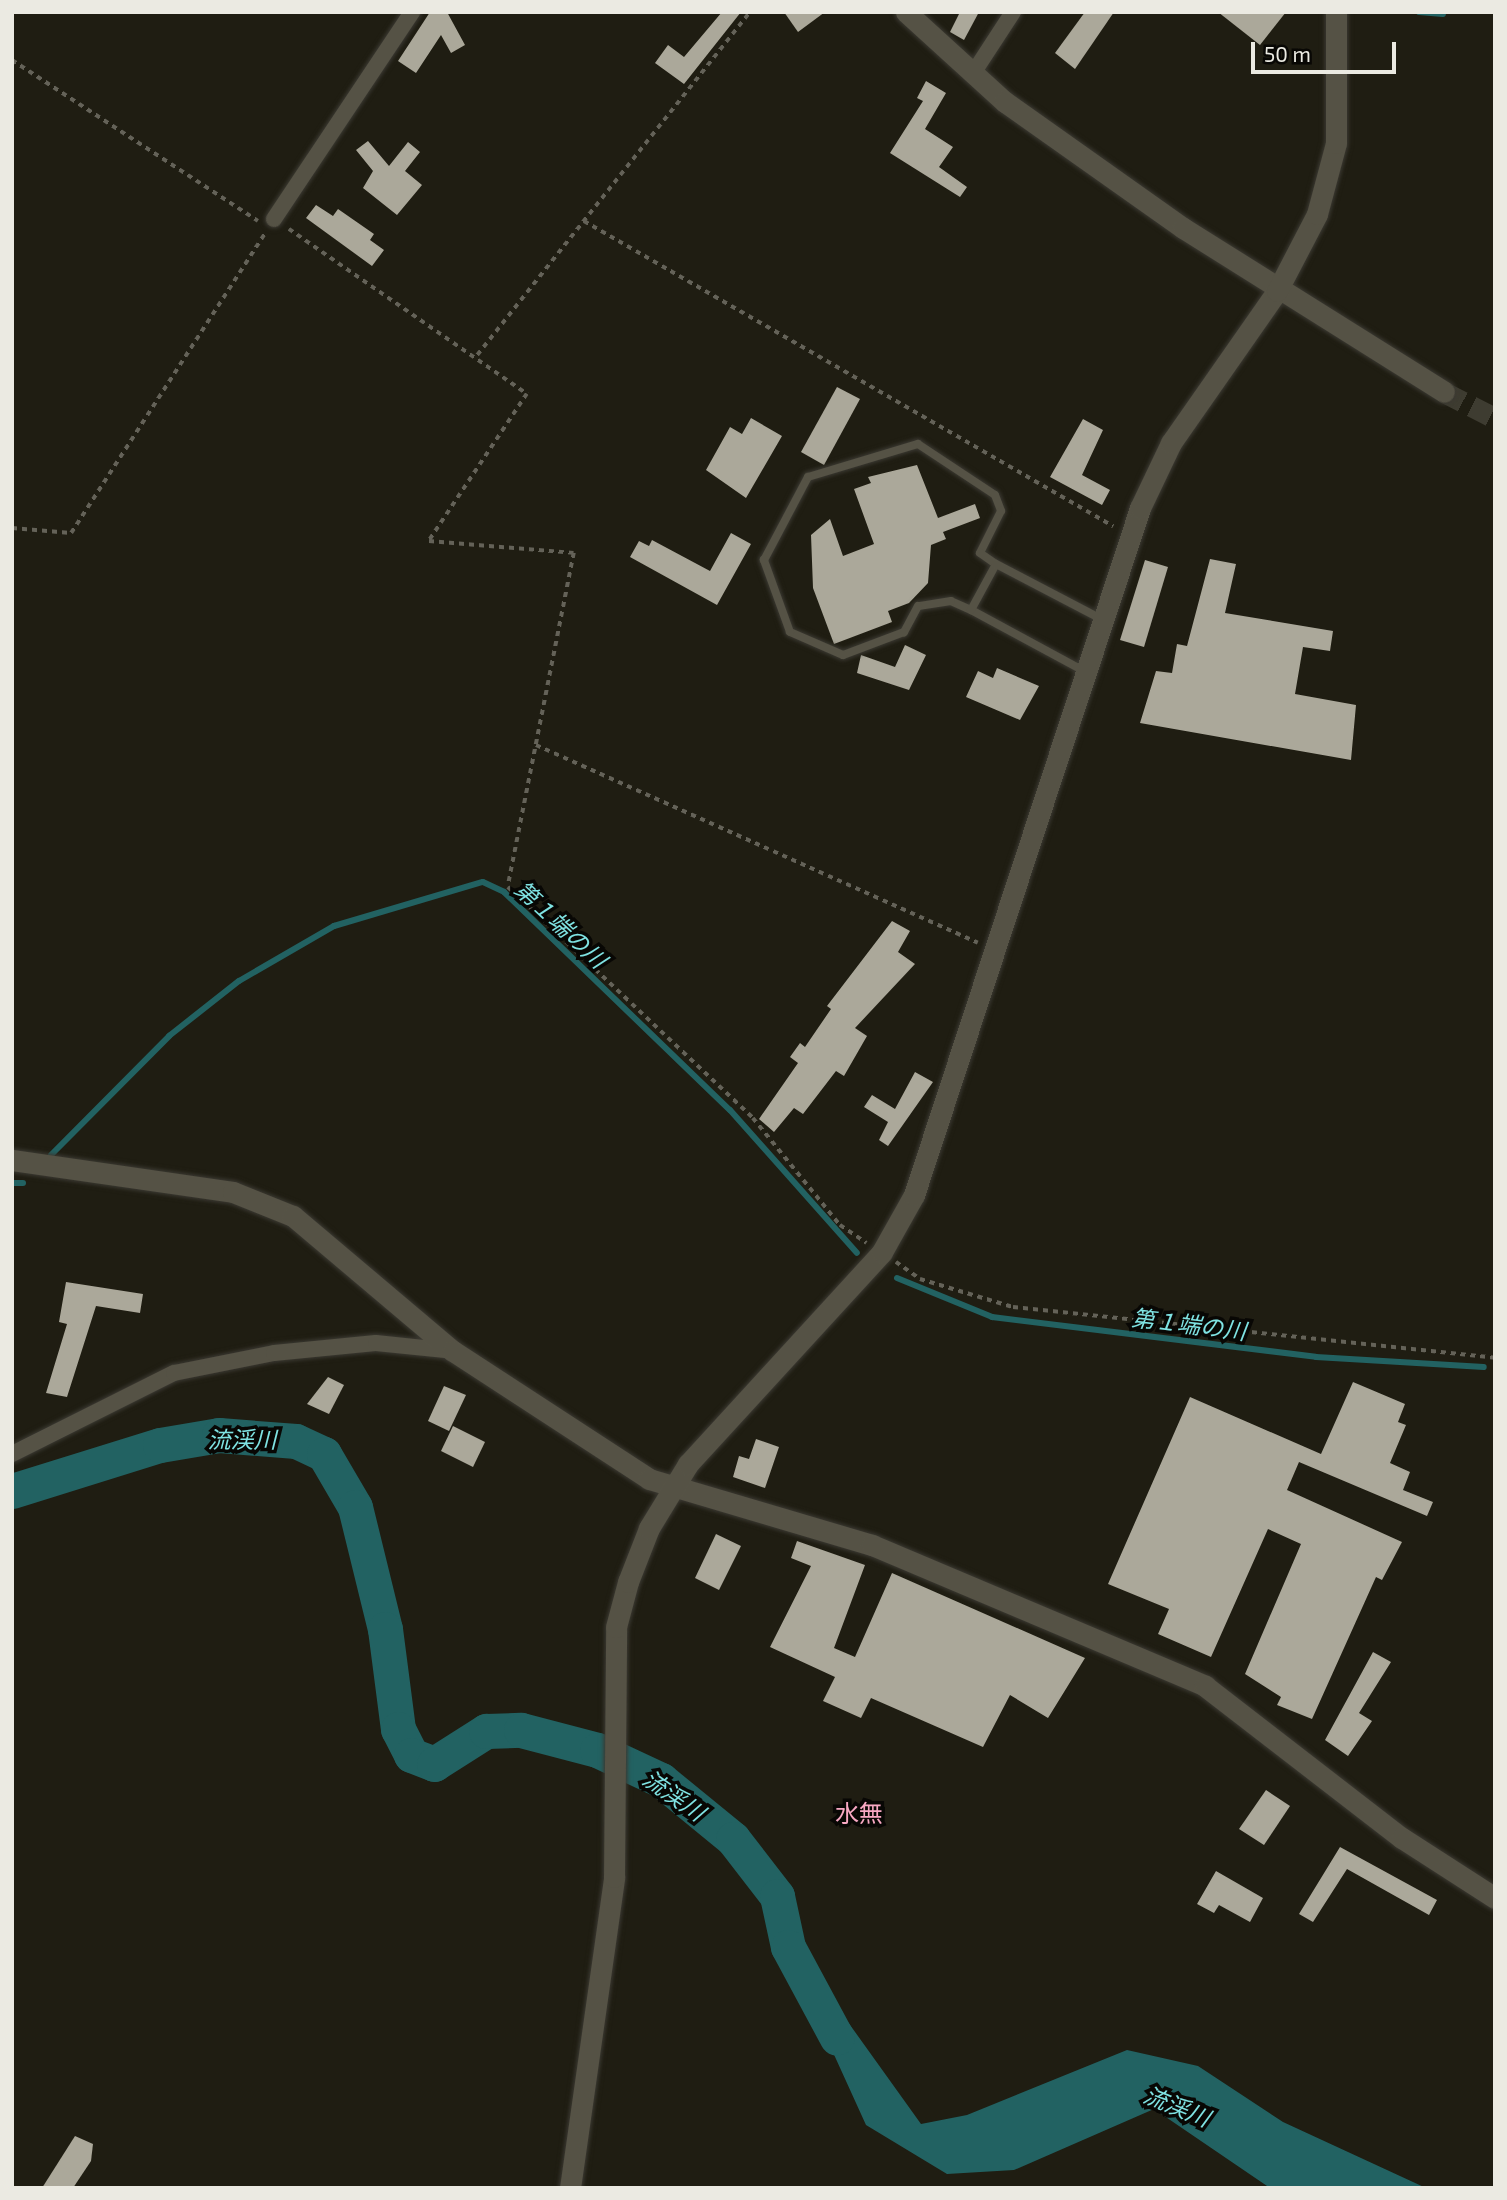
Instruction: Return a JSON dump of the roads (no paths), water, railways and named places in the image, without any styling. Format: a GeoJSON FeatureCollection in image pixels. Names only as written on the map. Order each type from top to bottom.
{"type":"FeatureCollection","features":[{"type":"Feature","properties":{"kind":"street"},"geometry":{"type":"LineString","coordinates":[[271,224],[412,12]]}},
{"type":"Feature","properties":{"kind":"street"},"geometry":{"type":"LineString","coordinates":[[906,12],[971,75],[1277,291],[1444,392]]}},
{"type":"Feature","properties":{"kind":"street"},"geometry":{"type":"LineString","coordinates":[[971,75],[1013,12]]}},
{"type":"Feature","properties":{"kind":"street"},"geometry":{"type":"LineString","coordinates":[[570,2188],[616,1833],[616,1701],[621,1601],[649,1528],[688,1464],[882,1252],[914,1195],[1130,540],[1171,443],[1277,291],[1317,214],[1336,143],[1336,12]]}},
{"type":"Feature","properties":{"kind":"street"},"geometry":{"type":"LineString","coordinates":[[12,1160],[160,1179],[267,1203],[323,1235],[453,1351],[649,1479],[872,1545],[1205,1686],[1402,1838],[1495,1898]]}},
{"type":"Feature","properties":{"kind":"street"},"geometry":{"type":"LineString","coordinates":[[12,1454],[174,1373],[274,1353],[376,1343],[453,1351]]}},
{"type":"Feature","properties":{"kind":"lane"},"geometry":{"type":"LineString","coordinates":[[1087,672],[951,601],[918,606],[904,632],[843,655],[790,632],[764,560],[808,477],[918,444],[995,495],[1001,511],[981,553],[996,564],[1103,620]]}},
{"type":"Feature","properties":{"kind":"lane"},"geometry":{"type":"LineString","coordinates":[[971,610],[996,564]]}},
{"type":"Feature","properties":{"kind":"water"},"geometry":{"type":"Polygon","coordinates":[[[806,1993],[830,1997],[921,2124],[967,2115],[1127,2050],[1198,2066],[1283,2122],[1426,2188],[1270,2188],[1154,2109],[1014,2170],[947,2174],[866,2125],[806,1993]]]}},
{"type":"Feature","properties":{"kind":"waterway"},"geometry":{"type":"LineString","coordinates":[[1419,12],[1443,14]]}},
{"type":"Feature","properties":{"kind":"waterway","name":"第１端の川"},"geometry":{"type":"LineString","coordinates":[[51,1155],[169,1036],[239,981],[334,926],[483,882],[504,892],[730,1110],[857,1253]]}},
{"type":"Feature","properties":{"kind":"waterway","name":"第１端の川"},"geometry":{"type":"LineString","coordinates":[[12,1183],[23,1183]]}},
{"type":"Feature","properties":{"kind":"waterway","name":"第１端の川"},"geometry":{"type":"LineString","coordinates":[[897,1278],[992,1317],[1316,1357],[1484,1367]]}},
{"type":"Feature","properties":{"kind":"waterway","name":"流渓川"},"geometry":{"type":"LineString","coordinates":[[12,1491],[160,1445],[219,1435],[296,1441],[324,1454],[355,1507],[385,1629],[398,1729],[411,1755],[434,1764],[486,1731],[521,1730],[597,1750],[661,1780],[733,1839],[777,1896],[788,1947],[837,2038]]}},
{"type":"Feature","properties":{"kind":"tunnel"},"geometry":{"type":"LineString","coordinates":[[1444,392],[1495,418]]}},
{"type":"Feature","properties":{"kind":"district","name":"水無"},"geometry":{"type":"Point","coordinates":[859,1813]}}]}
